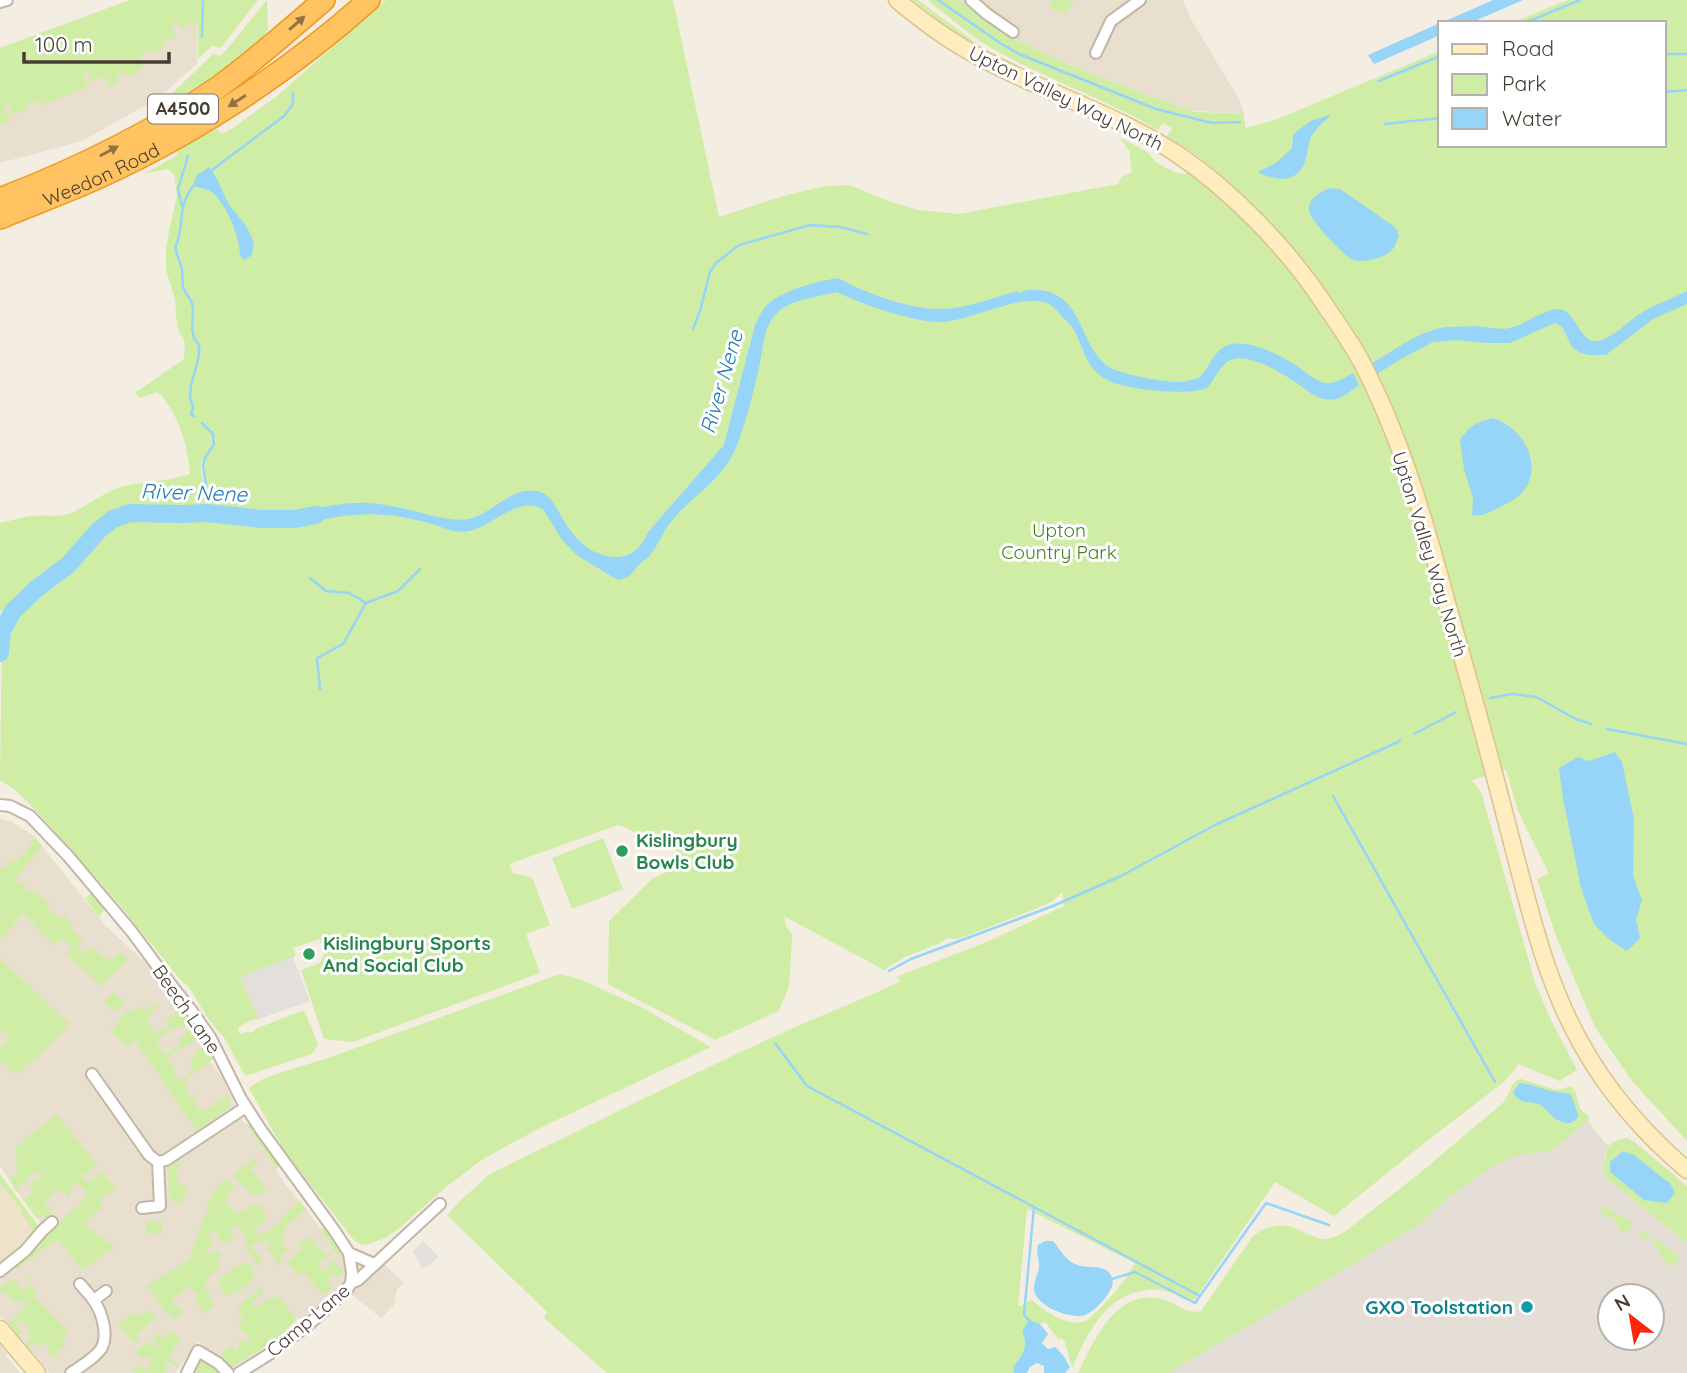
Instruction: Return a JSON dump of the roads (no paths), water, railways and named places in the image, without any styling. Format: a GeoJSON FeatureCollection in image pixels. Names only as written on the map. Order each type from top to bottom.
{"type":"FeatureCollection","features":[{"type":"Feature","properties":{"kind":"highway","name":"Weedon Road"},"geometry":{"type":"LineString","coordinates":[[0,199],[78,167],[159,124],[229,79],[324,0]]}},
{"type":"Feature","properties":{"kind":"highway","name":"Weedon Road"},"geometry":{"type":"LineString","coordinates":[[0,218],[79,186],[175,138],[279,72],[369,0]]}},
{"type":"Feature","properties":{"kind":"street"},"geometry":{"type":"LineString","coordinates":[[0,2],[6,0]]}},
{"type":"Feature","properties":{"kind":"street","name":"Upton Valley Way North"},"geometry":{"type":"LineString","coordinates":[[897,0],[920,19],[979,57],[1123,124],[1175,153],[1209,178],[1246,212],[1300,271],[1320,299],[1362,362],[1387,416],[1424,521],[1538,942],[1552,980],[1582,1046],[1609,1086],[1657,1143],[1687,1170]]}},
{"type":"Feature","properties":{"kind":"street"},"geometry":{"type":"LineString","coordinates":[[971,0],[1013,32]]}},
{"type":"Feature","properties":{"kind":"street"},"geometry":{"type":"LineString","coordinates":[[1096,53],[1111,22],[1140,0]]}},
{"type":"Feature","properties":{"kind":"street","name":"Beech Lane"},"geometry":{"type":"LineString","coordinates":[[0,805],[10,806],[30,816],[69,857],[132,932],[209,1037],[246,1107],[349,1253],[351,1283]]}},
{"type":"Feature","properties":{"kind":"street"},"geometry":{"type":"LineString","coordinates":[[92,1074],[149,1155],[158,1162],[160,1206],[142,1208]]}},
{"type":"Feature","properties":{"kind":"street"},"geometry":{"type":"LineString","coordinates":[[100,1085],[111,1077]]}},
{"type":"Feature","properties":{"kind":"street"},"geometry":{"type":"LineString","coordinates":[[158,1162],[166,1160],[246,1107]]}},
{"type":"Feature","properties":{"kind":"street","name":"Camp Lane"},"geometry":{"type":"LineString","coordinates":[[239,1373],[271,1353],[320,1315],[351,1283],[358,1280],[440,1204]]}},
{"type":"Feature","properties":{"kind":"street"},"geometry":{"type":"LineString","coordinates":[[0,1271],[25,1251],[52,1222]]}},
{"type":"Feature","properties":{"kind":"street","name":"Camp Lane"},"geometry":{"type":"LineString","coordinates":[[349,1253],[374,1264]]}},
{"type":"Feature","properties":{"kind":"street"},"geometry":{"type":"LineString","coordinates":[[71,1373],[96,1354],[105,1342],[99,1310],[80,1284]]}},
{"type":"Feature","properties":{"kind":"street"},"geometry":{"type":"LineString","coordinates":[[94,1300],[106,1291]]}},
{"type":"Feature","properties":{"kind":"street"},"geometry":{"type":"LineString","coordinates":[[0,1329],[37,1373]]}},
{"type":"Feature","properties":{"kind":"street"},"geometry":{"type":"LineString","coordinates":[[187,1373],[198,1351],[218,1363],[228,1373]]}},
{"type":"Feature","properties":{"kind":"water"},"geometry":{"type":"Polygon","coordinates":[[[1493,0],[1523,0],[1475,21],[1446,21],[1493,0]]]}},
{"type":"Feature","properties":{"kind":"water"},"geometry":{"type":"Polygon","coordinates":[[[1438,24],[1438,36],[1374,64],[1368,55],[1438,24]]]}},
{"type":"Feature","properties":{"kind":"water"},"geometry":{"type":"Polygon","coordinates":[[[1331,116],[1311,137],[1306,159],[1298,173],[1293,177],[1281,179],[1259,173],[1276,163],[1292,148],[1296,132],[1311,121],[1331,116]]]}},
{"type":"Feature","properties":{"kind":"water"},"geometry":{"type":"Polygon","coordinates":[[[209,167],[228,203],[252,236],[253,250],[244,260],[224,206],[210,191],[193,186],[197,175],[209,167]]]}},
{"type":"Feature","properties":{"kind":"water"},"geometry":{"type":"Polygon","coordinates":[[[1330,188],[1340,189],[1395,227],[1399,235],[1392,250],[1373,259],[1361,261],[1351,259],[1334,243],[1314,221],[1309,210],[1313,199],[1330,188]]]}},
{"type":"Feature","properties":{"kind":"water"},"geometry":{"type":"Polygon","coordinates":[[[838,278],[864,291],[894,301],[939,309],[969,305],[1017,291],[1045,291],[1058,296],[1067,304],[1092,348],[1109,367],[1145,378],[1183,382],[1199,378],[1222,348],[1239,343],[1278,355],[1323,382],[1334,382],[1353,373],[1359,385],[1339,398],[1324,399],[1269,367],[1242,358],[1227,362],[1207,388],[1173,392],[1132,387],[1109,381],[1095,371],[1072,327],[1049,304],[1025,301],[952,321],[939,322],[887,312],[837,292],[790,305],[773,318],[765,336],[745,424],[732,456],[718,475],[674,518],[649,556],[625,578],[618,580],[578,556],[562,540],[543,509],[533,506],[514,509],[478,528],[464,532],[409,518],[373,514],[295,525],[295,512],[362,503],[374,503],[451,519],[469,519],[486,512],[510,496],[537,491],[550,499],[569,529],[594,552],[610,557],[630,554],[641,545],[649,531],[724,445],[755,325],[764,308],[790,291],[838,278]]]}},
{"type":"Feature","properties":{"kind":"water"},"geometry":{"type":"Polygon","coordinates":[[[1687,291],[1687,304],[1653,319],[1606,355],[1579,352],[1573,347],[1563,328],[1555,323],[1510,343],[1457,340],[1433,342],[1377,374],[1372,363],[1418,336],[1438,329],[1476,326],[1509,328],[1554,309],[1565,311],[1587,338],[1598,341],[1614,334],[1644,311],[1687,291]]]}},
{"type":"Feature","properties":{"kind":"water"},"geometry":{"type":"Polygon","coordinates":[[[1493,418],[1512,429],[1526,446],[1532,467],[1530,478],[1523,492],[1513,500],[1485,514],[1472,515],[1473,498],[1464,469],[1460,440],[1474,425],[1493,418]]]}},
{"type":"Feature","properties":{"kind":"water"},"geometry":{"type":"Polygon","coordinates":[[[1615,752],[1622,762],[1634,819],[1633,876],[1642,900],[1636,919],[1640,938],[1627,951],[1610,940],[1594,924],[1581,888],[1559,768],[1578,757],[1589,761],[1615,752]]]}},
{"type":"Feature","properties":{"kind":"water"},"geometry":{"type":"Polygon","coordinates":[[[1519,1083],[1568,1093],[1578,1117],[1572,1122],[1564,1123],[1538,1104],[1520,1100],[1513,1093],[1519,1083]]]}},
{"type":"Feature","properties":{"kind":"water"},"geometry":{"type":"Polygon","coordinates":[[[1623,1151],[1634,1155],[1670,1183],[1675,1193],[1667,1203],[1644,1200],[1610,1172],[1610,1162],[1623,1151]]]}},
{"type":"Feature","properties":{"kind":"water"},"geometry":{"type":"Polygon","coordinates":[[[1053,1241],[1065,1257],[1075,1264],[1101,1268],[1109,1273],[1113,1282],[1110,1290],[1095,1309],[1085,1315],[1070,1315],[1053,1310],[1039,1300],[1034,1284],[1039,1266],[1037,1251],[1038,1245],[1053,1241]]]}},
{"type":"Feature","properties":{"kind":"water"},"geometry":{"type":"Polygon","coordinates":[[[1029,1320],[1040,1324],[1048,1334],[1042,1343],[1048,1349],[1055,1347],[1063,1355],[1070,1367],[1065,1373],[1044,1373],[1044,1366],[1037,1363],[1030,1367],[1027,1373],[1014,1373],[1013,1367],[1024,1350],[1023,1331],[1029,1320]]]}},
{"type":"Feature","properties":{"kind":"waterway"},"geometry":{"type":"LineString","coordinates":[[202,37],[203,0]]}},
{"type":"Feature","properties":{"kind":"waterway"},"geometry":{"type":"LineString","coordinates":[[938,0],[1019,54],[1156,109],[1212,123],[1240,122]]}},
{"type":"Feature","properties":{"kind":"waterway"},"geometry":{"type":"LineString","coordinates":[[1529,21],[1580,0]]}},
{"type":"Feature","properties":{"kind":"waterway"},"geometry":{"type":"LineString","coordinates":[[1666,54],[1687,54]]}},
{"type":"Feature","properties":{"kind":"waterway"},"geometry":{"type":"LineString","coordinates":[[1379,81],[1438,57]]}},
{"type":"Feature","properties":{"kind":"waterway"},"geometry":{"type":"LineString","coordinates":[[1666,92],[1687,90]]}},
{"type":"Feature","properties":{"kind":"waterway"},"geometry":{"type":"LineString","coordinates":[[212,170],[284,116],[293,104],[293,93]]}},
{"type":"Feature","properties":{"kind":"waterway"},"geometry":{"type":"LineString","coordinates":[[1385,124],[1438,118]]}},
{"type":"Feature","properties":{"kind":"waterway"},"geometry":{"type":"LineString","coordinates":[[182,206],[178,189],[188,156]]}},
{"type":"Feature","properties":{"kind":"waterway"},"geometry":{"type":"LineString","coordinates":[[193,186],[184,204],[175,248],[182,269],[183,288],[192,303],[192,328],[199,345],[190,396],[193,408],[191,414],[194,416]]}},
{"type":"Feature","properties":{"kind":"waterway"},"geometry":{"type":"LineString","coordinates":[[693,329],[710,272],[716,263],[739,245],[810,225],[840,227],[867,234]]}},
{"type":"Feature","properties":{"kind":"waterway"},"geometry":{"type":"LineString","coordinates":[[202,423],[213,434],[214,444],[203,466],[208,498],[207,513]]}},
{"type":"Feature","properties":{"kind":"waterway","name":"River Nene"},"geometry":{"type":"LineString","coordinates":[[0,653],[2,631],[13,611],[36,589],[68,565],[99,530],[113,519],[130,513],[207,513],[262,519],[295,519],[316,515]]}},
{"type":"Feature","properties":{"kind":"waterway"},"geometry":{"type":"LineString","coordinates":[[320,689],[317,658],[343,644],[366,603],[398,591],[420,569]]}},
{"type":"Feature","properties":{"kind":"waterway"},"geometry":{"type":"LineString","coordinates":[[310,578],[326,591],[349,593],[366,603]]}},
{"type":"Feature","properties":{"kind":"waterway"},"geometry":{"type":"LineString","coordinates":[[1490,698],[1513,694],[1536,697],[1576,719],[1591,724]]}},
{"type":"Feature","properties":{"kind":"waterway"},"geometry":{"type":"LineString","coordinates":[[1414,734],[1456,712]]}},
{"type":"Feature","properties":{"kind":"waterway"},"geometry":{"type":"LineString","coordinates":[[1607,729],[1687,744]]}},
{"type":"Feature","properties":{"kind":"waterway"},"geometry":{"type":"LineString","coordinates":[[889,971],[911,959],[1053,906],[1121,876],[1215,825],[1400,741]]}},
{"type":"Feature","properties":{"kind":"waterway"},"geometry":{"type":"LineString","coordinates":[[1333,796],[1495,1082]]}},
{"type":"Feature","properties":{"kind":"waterway"},"geometry":{"type":"LineString","coordinates":[[775,1043],[807,1086],[1034,1207],[1024,1315],[1029,1320]]}},
{"type":"Feature","properties":{"kind":"waterway"},"geometry":{"type":"LineString","coordinates":[[1112,1279],[1135,1272],[1195,1303],[1266,1203],[1329,1225]]}},
{"type":"Feature","properties":{"kind":"waterway"},"geometry":{"type":"LineString","coordinates":[[1034,1207],[1200,1296]]}},
{"type":"Feature","properties":{"kind":"place","name":"Kislingbury Bowls Club"},"geometry":{"type":"Point","coordinates":[622,851]}},
{"type":"Feature","properties":{"kind":"place","name":"Kislingbury Sports And Social Club"},"geometry":{"type":"Point","coordinates":[309,954]}},
{"type":"Feature","properties":{"kind":"place","name":"GXO Toolstation"},"geometry":{"type":"Point","coordinates":[1527,1307]}},
{"type":"Feature","properties":{"kind":"park label","name":"Upton Country Park"},"geometry":{"type":"Point","coordinates":[1059,541]}}]}
